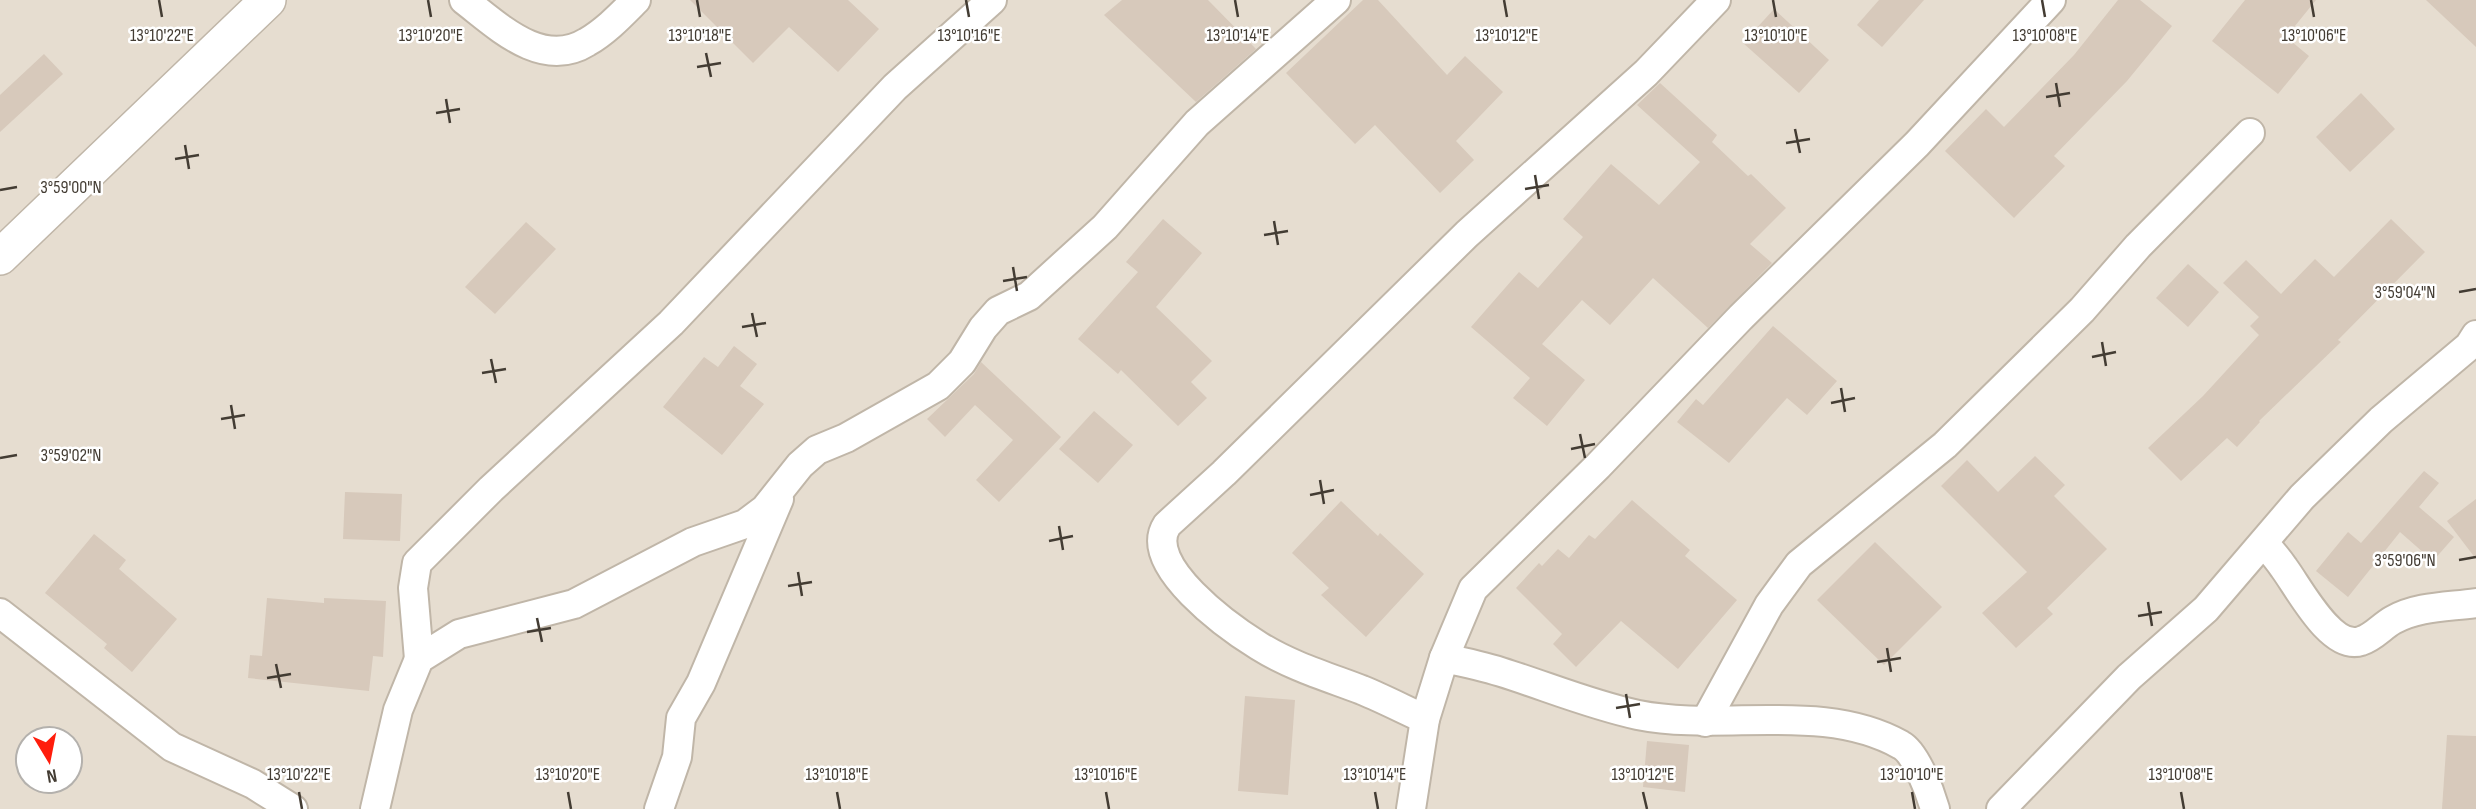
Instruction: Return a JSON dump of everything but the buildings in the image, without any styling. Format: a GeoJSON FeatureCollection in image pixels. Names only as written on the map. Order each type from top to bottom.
{"type":"FeatureCollection","features":[{"type":"Feature","properties":{"kind":"street"},"geometry":{"type":"LineString","coordinates":[[0,257],[268,0]]}},
{"type":"Feature","properties":{"kind":"street"},"geometry":{"type":"LineString","coordinates":[[464,0],[531,48],[562,52],[585,44],[636,0]]}},
{"type":"Feature","properties":{"kind":"street"},"geometry":{"type":"LineString","coordinates":[[375,809],[398,710],[419,659],[413,588],[417,562],[491,489],[671,323],[895,87],[992,0]]}},
{"type":"Feature","properties":{"kind":"street"},"geometry":{"type":"LineString","coordinates":[[419,659],[459,634],[574,604],[693,542],[745,524],[765,509],[800,465],[817,450],[857,432],[938,386],[962,362],[983,328],[998,311],[1029,296],[1105,227],[1197,123],[1336,0]]}},
{"type":"Feature","properties":{"kind":"street"},"geometry":{"type":"LineString","coordinates":[[1425,719],[1366,692],[1302,668],[1260,647],[1211,610],[1178,579],[1164,557],[1161,533],[1467,234],[1646,73],[1716,0]]}},
{"type":"Feature","properties":{"kind":"street"},"geometry":{"type":"LineString","coordinates":[[1411,809],[1425,719],[1444,658],[1473,589],[1917,144],[2051,0]]}},
{"type":"Feature","properties":{"kind":"street"},"geometry":{"type":"LineString","coordinates":[[1705,722],[1769,605],[1799,564],[1945,444],[2082,310],[2138,246],[2250,133]]}},
{"type":"Feature","properties":{"kind":"street"},"geometry":{"type":"LineString","coordinates":[[2001,809],[2129,677],[2206,609],[2301,497],[2381,420],[2469,346],[2476,335]]}},
{"type":"Feature","properties":{"kind":"street"},"geometry":{"type":"LineString","coordinates":[[659,809],[677,757],[681,718],[701,682],[784,487]]}},
{"type":"Feature","properties":{"kind":"street"},"geometry":{"type":"LineString","coordinates":[[2264,543],[2329,630],[2348,642],[2360,642],[2392,621],[2410,613],[2434,607],[2473,605]]}},
{"type":"Feature","properties":{"kind":"street"},"geometry":{"type":"LineString","coordinates":[[0,613],[172,747],[253,784],[293,809]]}},
{"type":"Feature","properties":{"kind":"street"},"geometry":{"type":"LineString","coordinates":[[1444,658],[1497,670],[1638,715],[1705,722],[1766,720],[1833,723],[1870,732],[1903,746],[1928,783],[1935,809]]}},
{"type":"Feature","properties":{"kind":"shaded area"},"geometry":{"type":"Polygon","coordinates":[[[0,0],[2476,0],[2476,809],[0,809],[0,0]]]}}]}
